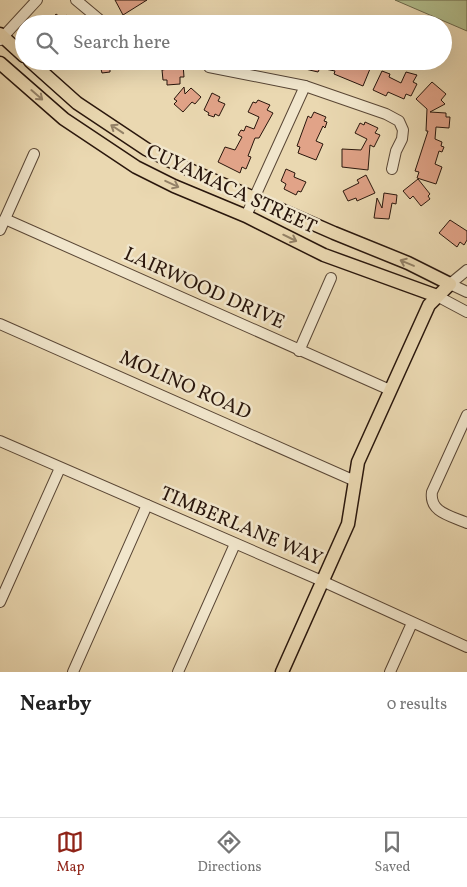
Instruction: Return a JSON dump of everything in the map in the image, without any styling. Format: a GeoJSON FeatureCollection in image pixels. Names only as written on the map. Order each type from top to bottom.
{"type":"FeatureCollection","features":[{"type":"Feature","properties":{"kind":"main road"},"geometry":{"type":"LineString","coordinates":[[1,37],[15,49]]}},
{"type":"Feature","properties":{"kind":"main road","name":"CUYAMACA STREET"},"geometry":{"type":"LineString","coordinates":[[0,63],[64,119],[136,166],[174,186],[246,216],[324,255],[437,296]]}},
{"type":"Feature","properties":{"kind":"main road","name":"CUYAMACA STREET"},"geometry":{"type":"LineString","coordinates":[[40,70],[77,103],[146,149],[334,233],[408,262],[450,284]]}},
{"type":"Feature","properties":{"kind":"main road"},"geometry":{"type":"LineString","coordinates":[[282,672],[348,524],[358,462],[429,305],[450,284]]}},
{"type":"Feature","properties":{"kind":"street"},"geometry":{"type":"LineString","coordinates":[[22,15],[37,0]]}},
{"type":"Feature","properties":{"kind":"street"},"geometry":{"type":"LineString","coordinates":[[76,0],[94,15]]}},
{"type":"Feature","properties":{"kind":"street"},"geometry":{"type":"LineString","coordinates":[[1,37],[15,23]]}},
{"type":"Feature","properties":{"kind":"street"},"geometry":{"type":"LineString","coordinates":[[224,70],[305,86],[386,114],[399,121],[403,130],[402,139],[396,151],[392,169]]}},
{"type":"Feature","properties":{"kind":"street"},"geometry":{"type":"LineString","coordinates":[[246,216],[305,86]]}},
{"type":"Feature","properties":{"kind":"street"},"geometry":{"type":"LineString","coordinates":[[0,230],[34,154]]}},
{"type":"Feature","properties":{"kind":"street","name":"LAIRWOOD DRIVE"},"geometry":{"type":"LineString","coordinates":[[5,219],[390,390]]}},
{"type":"Feature","properties":{"kind":"street"},"geometry":{"type":"LineString","coordinates":[[450,284],[467,270]]}},
{"type":"Feature","properties":{"kind":"street"},"geometry":{"type":"LineString","coordinates":[[299,351],[331,278]]}},
{"type":"Feature","properties":{"kind":"street","name":"CUYAMACA STREET"},"geometry":{"type":"LineString","coordinates":[[450,284],[467,292]]}},
{"type":"Feature","properties":{"kind":"street","name":"CUYAMACA STREET"},"geometry":{"type":"LineString","coordinates":[[437,296],[467,312]]}},
{"type":"Feature","properties":{"kind":"street","name":"MOLINO ROAD"},"geometry":{"type":"LineString","coordinates":[[0,324],[355,481]]}},
{"type":"Feature","properties":{"kind":"street"},"geometry":{"type":"LineString","coordinates":[[467,415],[432,492],[433,505],[437,510],[467,523]]}},
{"type":"Feature","properties":{"kind":"street","name":"TIMBERLANE WAY"},"geometry":{"type":"LineString","coordinates":[[0,441],[322,581],[467,648]]}},
{"type":"Feature","properties":{"kind":"street"},"geometry":{"type":"LineString","coordinates":[[0,602],[60,468]]}},
{"type":"Feature","properties":{"kind":"street"},"geometry":{"type":"LineString","coordinates":[[73,672],[147,505]]}},
{"type":"Feature","properties":{"kind":"street"},"geometry":{"type":"LineString","coordinates":[[178,672],[235,544]]}},
{"type":"Feature","properties":{"kind":"street"},"geometry":{"type":"LineString","coordinates":[[390,672],[412,623]]}},
{"type":"Feature","properties":{"kind":"green space"},"geometry":{"type":"Polygon","coordinates":[[[395,0],[467,0],[467,31],[452,25],[452,15],[430,15],[395,0]]]}},
{"type":"Feature","properties":{"kind":"building"},"geometry":{"type":"Polygon","coordinates":[[[115,0],[147,0],[123,15],[115,0]]]}},
{"type":"Feature","properties":{"kind":"building"},"geometry":{"type":"Polygon","coordinates":[[[101,70],[110,70],[110,72],[102,73],[101,70]]]}},
{"type":"Feature","properties":{"kind":"building"},"geometry":{"type":"Polygon","coordinates":[[[162,70],[183,70],[184,77],[180,77],[180,84],[167,85],[167,80],[163,80],[162,70]]]}},
{"type":"Feature","properties":{"kind":"building"},"geometry":{"type":"Polygon","coordinates":[[[330,70],[370,70],[363,86],[334,74],[335,71],[330,70]]]}},
{"type":"Feature","properties":{"kind":"building"},"geometry":{"type":"Polygon","coordinates":[[[382,71],[390,74],[389,77],[401,83],[406,72],[417,75],[413,82],[417,84],[411,96],[406,94],[404,99],[388,92],[386,96],[373,90],[382,71]]]}},
{"type":"Feature","properties":{"kind":"building"},"geometry":{"type":"Polygon","coordinates":[[[432,82],[446,94],[441,100],[445,104],[430,112],[446,113],[446,117],[450,117],[449,128],[436,127],[435,139],[442,142],[441,146],[444,147],[442,152],[439,151],[435,164],[442,167],[436,184],[417,178],[419,172],[415,171],[428,131],[426,131],[427,109],[416,99],[432,82]]]}},
{"type":"Feature","properties":{"kind":"building"},"geometry":{"type":"Polygon","coordinates":[[[184,87],[185,94],[191,88],[201,97],[195,104],[192,102],[183,112],[174,104],[177,101],[174,99],[184,87]]]}},
{"type":"Feature","properties":{"kind":"building"},"geometry":{"type":"Polygon","coordinates":[[[212,93],[220,97],[218,101],[225,104],[219,116],[215,114],[214,117],[208,115],[209,113],[204,110],[212,93]]]}},
{"type":"Feature","properties":{"kind":"building"},"geometry":{"type":"Polygon","coordinates":[[[258,100],[270,105],[267,110],[273,113],[259,138],[255,138],[248,156],[251,157],[246,169],[242,167],[240,173],[218,162],[225,147],[235,150],[242,137],[238,135],[241,130],[244,131],[246,126],[254,129],[259,117],[248,112],[253,102],[256,103],[258,100]]]}},
{"type":"Feature","properties":{"kind":"building"},"geometry":{"type":"Polygon","coordinates":[[[314,112],[326,117],[324,121],[327,122],[316,141],[323,144],[316,160],[298,153],[300,147],[297,146],[308,116],[311,118],[314,112]]]}},
{"type":"Feature","properties":{"kind":"building"},"geometry":{"type":"Polygon","coordinates":[[[365,122],[378,128],[375,133],[380,135],[374,147],[370,145],[368,170],[342,167],[342,149],[361,150],[367,139],[355,133],[360,123],[364,125],[365,122]]]}},
{"type":"Feature","properties":{"kind":"building"},"geometry":{"type":"Polygon","coordinates":[[[286,169],[295,173],[294,177],[306,182],[301,192],[298,191],[296,195],[284,189],[286,184],[281,181],[286,169]]]}},
{"type":"Feature","properties":{"kind":"building"},"geometry":{"type":"Polygon","coordinates":[[[366,175],[375,193],[357,201],[356,198],[348,201],[343,191],[359,183],[357,180],[366,175]]]}},
{"type":"Feature","properties":{"kind":"building"},"geometry":{"type":"Polygon","coordinates":[[[418,179],[430,194],[428,196],[430,199],[421,206],[413,196],[410,199],[403,191],[418,179]]]}},
{"type":"Feature","properties":{"kind":"building"},"geometry":{"type":"Polygon","coordinates":[[[384,193],[397,195],[396,204],[392,203],[389,219],[374,218],[377,198],[382,208],[384,193]]]}},
{"type":"Feature","properties":{"kind":"building"},"geometry":{"type":"Polygon","coordinates":[[[450,220],[467,231],[467,240],[464,245],[460,242],[457,247],[439,233],[450,220]]]}}]}
